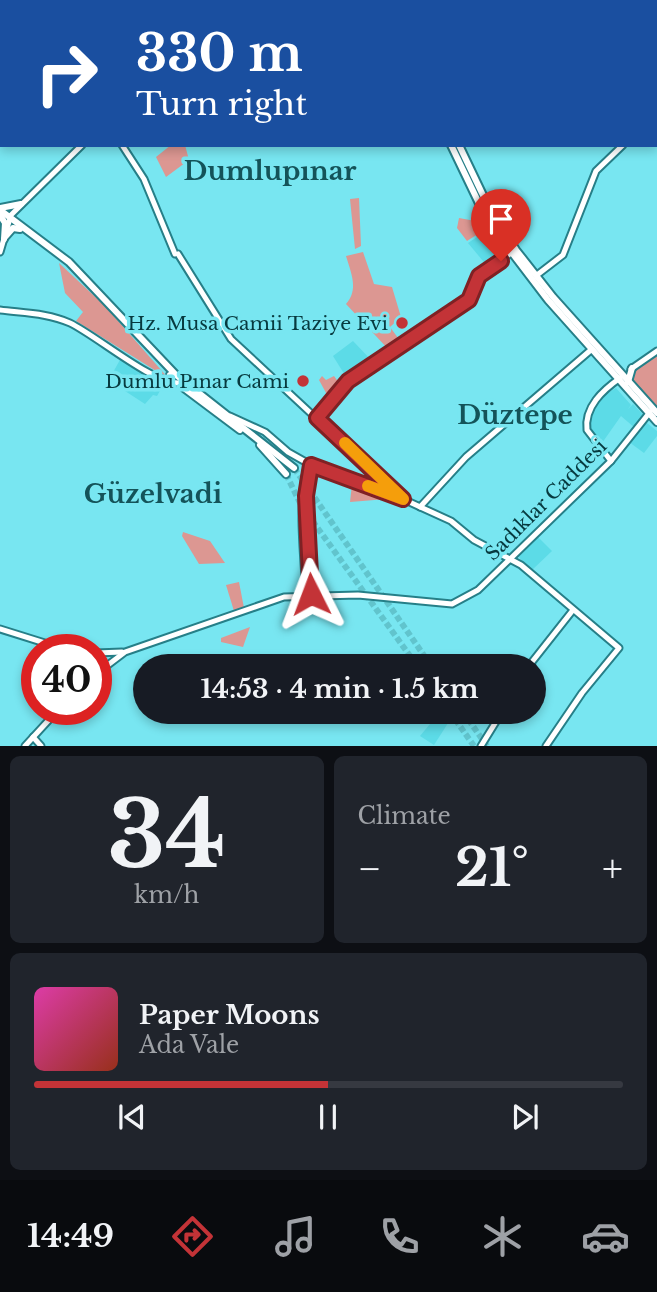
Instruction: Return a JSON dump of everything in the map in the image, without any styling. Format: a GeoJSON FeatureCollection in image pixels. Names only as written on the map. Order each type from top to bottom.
{"type":"FeatureCollection","features":[{"type":"Feature","properties":{"kind":"main road"},"geometry":{"type":"LineString","coordinates":[[452,147],[487,220],[537,275],[657,422]]}},
{"type":"Feature","properties":{"kind":"main road"},"geometry":{"type":"LineString","coordinates":[[460,147],[490,210],[548,300],[592,349],[657,412]]}},
{"type":"Feature","properties":{"kind":"main road"},"geometry":{"type":"LineString","coordinates":[[0,212],[21,204]]}},
{"type":"Feature","properties":{"kind":"main road"},"geometry":{"type":"LineString","coordinates":[[0,212],[69,262],[176,375],[294,468]]}},
{"type":"Feature","properties":{"kind":"main road"},"geometry":{"type":"LineString","coordinates":[[0,212],[5,223],[4,239]]}},
{"type":"Feature","properties":{"kind":"main road"},"geometry":{"type":"LineString","coordinates":[[4,239],[13,228],[14,220]]}},
{"type":"Feature","properties":{"kind":"main road"},"geometry":{"type":"LineString","coordinates":[[14,220],[87,285],[169,378],[258,444],[286,474]]}},
{"type":"Feature","properties":{"kind":"main road"},"geometry":{"type":"LineString","coordinates":[[628,382],[632,368]]}},
{"type":"Feature","properties":{"kind":"street"},"geometry":{"type":"LineString","coordinates":[[0,252],[21,204],[80,147]]}},
{"type":"Feature","properties":{"kind":"street"},"geometry":{"type":"LineString","coordinates":[[123,147],[144,179],[177,254],[229,336],[275,383],[404,499]]}},
{"type":"Feature","properties":{"kind":"street"},"geometry":{"type":"LineString","coordinates":[[537,275],[563,255],[596,171],[621,147]]}},
{"type":"Feature","properties":{"kind":"street"},"geometry":{"type":"LineString","coordinates":[[317,418],[348,381],[469,300],[479,276],[514,251]]}},
{"type":"Feature","properties":{"kind":"street"},"geometry":{"type":"LineString","coordinates":[[0,310],[46,315],[69,323],[169,378]]}},
{"type":"Feature","properties":{"kind":"street"},"geometry":{"type":"LineString","coordinates":[[420,507],[466,457],[592,349]]}},
{"type":"Feature","properties":{"kind":"street"},"geometry":{"type":"LineString","coordinates":[[611,461],[587,430],[586,424],[601,392],[657,351]]}},
{"type":"Feature","properties":{"kind":"street","name":"Sadıklar Caddesi"},"geometry":{"type":"LineString","coordinates":[[308,594],[371,595],[452,604],[478,590],[611,461],[649,415],[651,407]]}},
{"type":"Feature","properties":{"kind":"street"},"geometry":{"type":"LineString","coordinates":[[223,412],[265,432],[288,452],[309,464],[404,499],[451,521],[474,540],[510,558],[619,648],[582,693],[546,746]]}},
{"type":"Feature","properties":{"kind":"street"},"geometry":{"type":"LineString","coordinates":[[112,659],[125,652],[199,629],[254,605],[308,594],[306,496],[309,464]]}},
{"type":"Feature","properties":{"kind":"street"},"geometry":{"type":"LineString","coordinates":[[537,654],[573,610]]}},
{"type":"Feature","properties":{"kind":"street"},"geometry":{"type":"LineString","coordinates":[[0,629],[21,636]]}},
{"type":"Feature","properties":{"kind":"street"},"geometry":{"type":"LineString","coordinates":[[112,652],[125,652]]}},
{"type":"Feature","properties":{"kind":"street"},"geometry":{"type":"LineString","coordinates":[[481,746],[495,724]]}},
{"type":"Feature","properties":{"kind":"street"},"geometry":{"type":"LineString","coordinates":[[25,746],[44,725]]}},
{"type":"Feature","properties":{"kind":"street"},"geometry":{"type":"LineString","coordinates":[[33,737],[41,746]]}},
{"type":"Feature","properties":{"kind":"shaded area"},"geometry":{"type":"Polygon","coordinates":[[[168,147],[186,147],[189,160],[166,177],[156,157],[168,147]]]}},
{"type":"Feature","properties":{"kind":"shaded area"},"geometry":{"type":"Polygon","coordinates":[[[359,198],[361,246],[355,249],[350,199],[359,198]]]}},
{"type":"Feature","properties":{"kind":"shaded area"},"geometry":{"type":"Polygon","coordinates":[[[459,218],[486,223],[489,227],[467,241],[457,228],[459,218]]]}},
{"type":"Feature","properties":{"kind":"shaded area"},"geometry":{"type":"Polygon","coordinates":[[[489,229],[506,254],[488,267],[468,243],[489,229]]]}},
{"type":"Feature","properties":{"kind":"shaded area"},"geometry":{"type":"Polygon","coordinates":[[[363,252],[374,284],[392,287],[401,317],[390,327],[401,342],[389,350],[346,304],[353,287],[346,256],[363,252]]]}},
{"type":"Feature","properties":{"kind":"shaded area"},"geometry":{"type":"Polygon","coordinates":[[[59,263],[105,306],[169,379],[76,321],[83,312],[65,293],[59,263]]]}},
{"type":"Feature","properties":{"kind":"shaded area"},"geometry":{"type":"Polygon","coordinates":[[[353,341],[372,361],[348,380],[333,356],[353,341]]]}},
{"type":"Feature","properties":{"kind":"shaded area"},"geometry":{"type":"Polygon","coordinates":[[[657,355],[657,407],[632,383],[634,371],[657,355]]]}},
{"type":"Feature","properties":{"kind":"shaded area"},"geometry":{"type":"Polygon","coordinates":[[[121,358],[165,382],[157,396],[153,395],[145,404],[125,391],[111,376],[121,358]]]}},
{"type":"Feature","properties":{"kind":"shaded area"},"geometry":{"type":"Polygon","coordinates":[[[322,376],[326,380],[334,376],[342,387],[331,402],[319,380],[322,376]]]}},
{"type":"Feature","properties":{"kind":"shaded area"},"geometry":{"type":"Polygon","coordinates":[[[616,388],[631,405],[628,409],[633,404],[645,417],[635,428],[621,416],[602,443],[587,428],[598,399],[616,388]]]}},
{"type":"Feature","properties":{"kind":"shaded area"},"geometry":{"type":"Polygon","coordinates":[[[647,423],[657,431],[657,436],[644,453],[629,442],[647,423]]]}},
{"type":"Feature","properties":{"kind":"shaded area"},"geometry":{"type":"Polygon","coordinates":[[[352,484],[388,496],[387,499],[350,502],[352,484]]]}},
{"type":"Feature","properties":{"kind":"shaded area"},"geometry":{"type":"Polygon","coordinates":[[[183,532],[210,541],[225,563],[199,564],[182,536],[183,532]]]}},
{"type":"Feature","properties":{"kind":"shaded area"},"geometry":{"type":"Polygon","coordinates":[[[538,537],[552,551],[531,571],[517,555],[538,537]]]}},
{"type":"Feature","properties":{"kind":"shaded area"},"geometry":{"type":"Polygon","coordinates":[[[239,582],[244,608],[234,611],[226,585],[239,582]]]}},
{"type":"Feature","properties":{"kind":"shaded area"},"geometry":{"type":"Polygon","coordinates":[[[250,627],[243,647],[221,642],[221,638],[250,627]]]}},
{"type":"Feature","properties":{"kind":"shaded area"},"geometry":{"type":"Polygon","coordinates":[[[430,724],[447,724],[434,745],[420,736],[430,724]]]}},
{"type":"Feature","properties":{"kind":"tunnel"},"geometry":{"type":"LineString","coordinates":[[294,468],[423,654]]}},
{"type":"Feature","properties":{"kind":"tunnel"},"geometry":{"type":"LineString","coordinates":[[286,474],[301,505],[409,654]]}},
{"type":"Feature","properties":{"kind":"tunnel"},"geometry":{"type":"LineString","coordinates":[[458,724],[474,746]]}},
{"type":"Feature","properties":{"kind":"tunnel"},"geometry":{"type":"LineString","coordinates":[[471,724],[487,746]]}},
{"type":"Feature","properties":{"kind":"slow traffic"},"geometry":{"type":"LineString","coordinates":[[345,443],[403,499],[368,486]]}},
{"type":"Feature","properties":{"kind":"place","name":"Hz. Musa Camii Taziye Evi"},"geometry":{"type":"Point","coordinates":[402,323]}},
{"type":"Feature","properties":{"kind":"place","name":"Dumlu Pınar Cami"},"geometry":{"type":"Point","coordinates":[303,381]}},
{"type":"Feature","properties":{"kind":"district","name":"Dumlupınar"},"geometry":{"type":"Point","coordinates":[270,171]}},
{"type":"Feature","properties":{"kind":"district","name":"Düztepe"},"geometry":{"type":"Point","coordinates":[515,415]}},
{"type":"Feature","properties":{"kind":"district","name":"Güzelvadi"},"geometry":{"type":"Point","coordinates":[153,494]}},
{"type":"Feature","properties":{"kind":"route"},"geometry":{"type":"LineString","coordinates":[[311,594],[306,496],[311,465],[403,499],[317,418],[341,393],[348,381],[469,300],[479,276],[501,261]]}}]}
